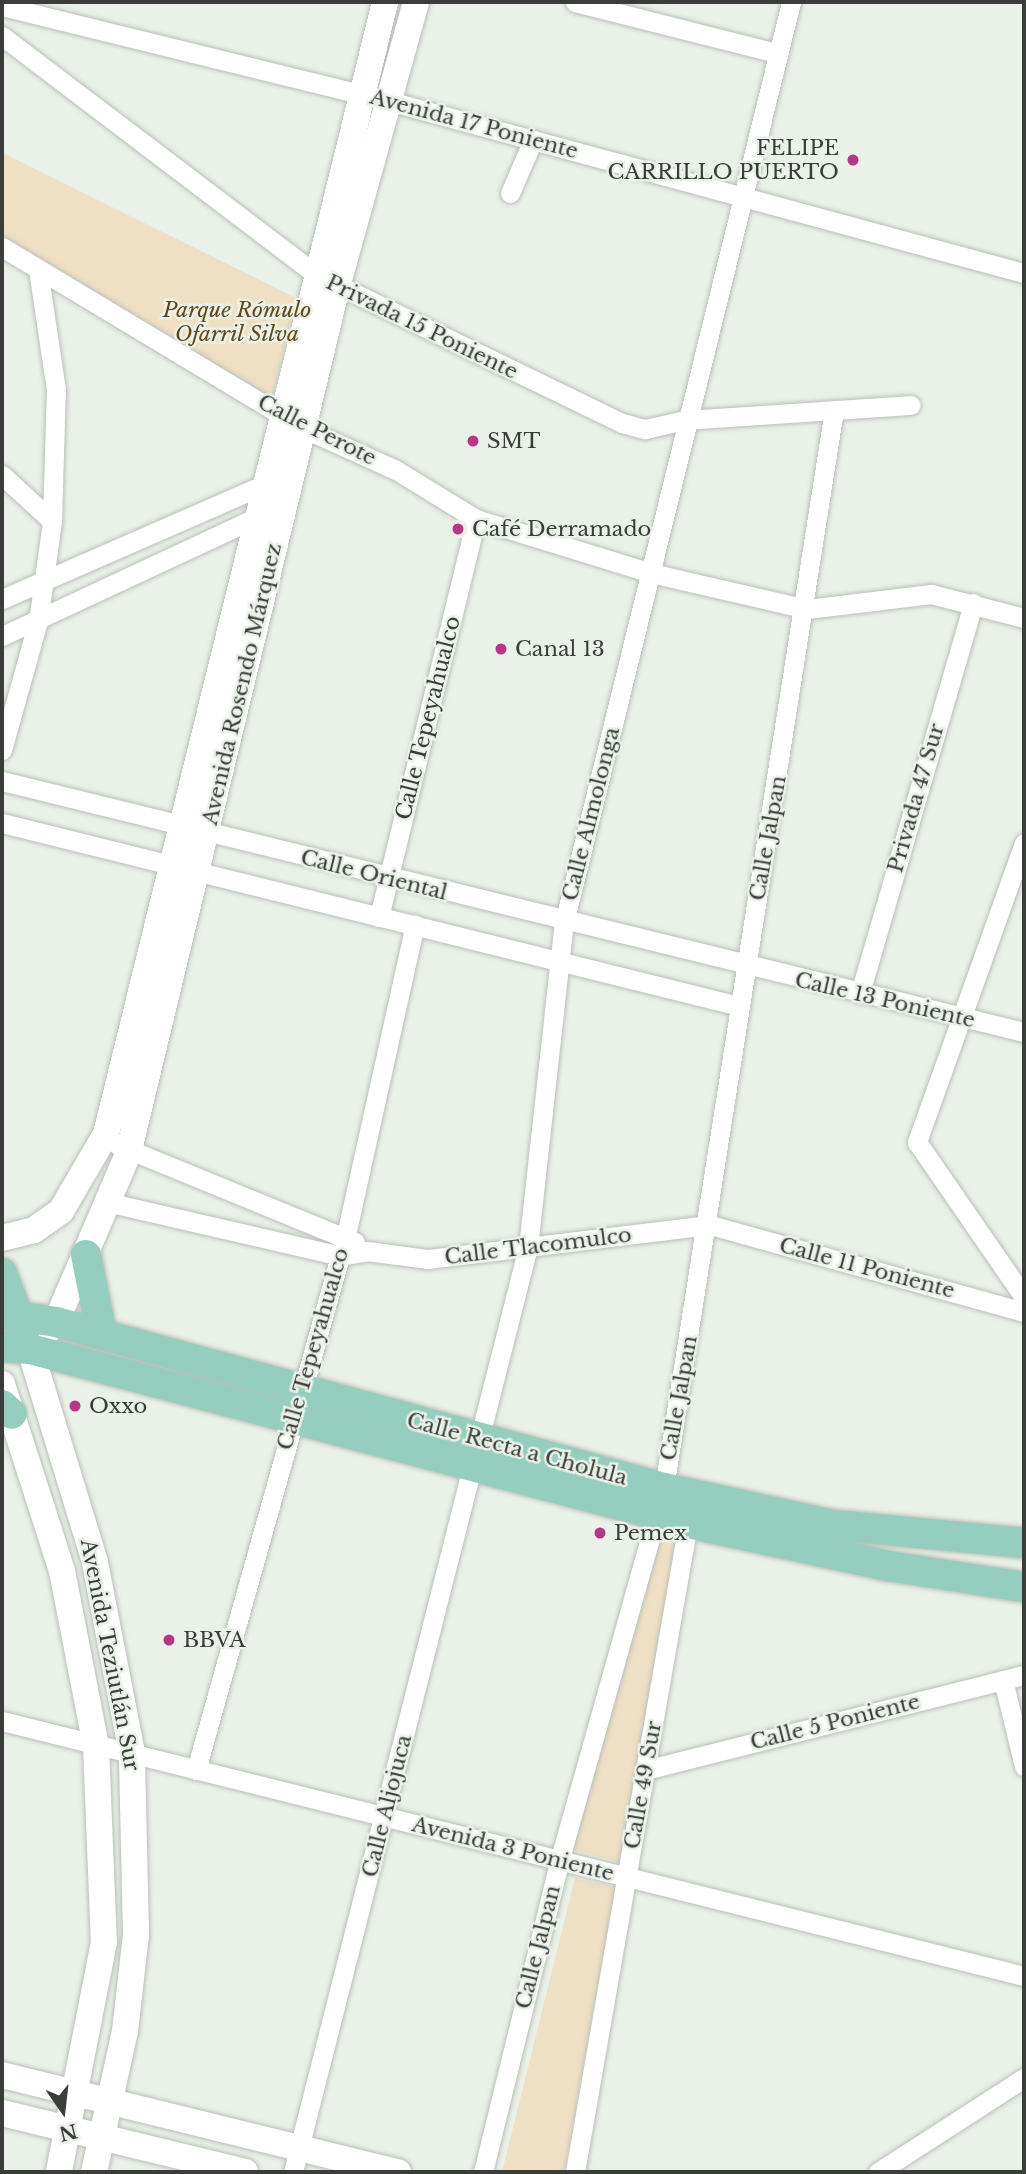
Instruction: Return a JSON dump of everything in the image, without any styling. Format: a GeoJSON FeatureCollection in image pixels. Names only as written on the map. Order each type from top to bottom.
{"type":"FeatureCollection","features":[{"type":"Feature","properties":{"kind":"main road","name":"Avenida Rosendo Márquez"},"geometry":{"type":"LineString","coordinates":[[2,1238],[34,1230],[61,1211],[106,1133],[265,484],[293,422],[327,281],[362,94],[385,2]]}},
{"type":"Feature","properties":{"kind":"main road","name":"Avenida Rosendo Márquez"},"geometry":{"type":"LineString","coordinates":[[327,281],[390,101],[416,2]]}},
{"type":"Feature","properties":{"kind":"main road","name":"Avenida Rosendo Márquez"},"geometry":{"type":"LineString","coordinates":[[16,1348],[56,1322],[111,1203],[128,1154],[208,832],[292,472],[293,422]]}},
{"type":"Feature","properties":{"kind":"main road"},"geometry":{"type":"LineString","coordinates":[[86,1255],[102,1334]]}},
{"type":"Feature","properties":{"kind":"main road","name":"Avenida Teziutlán Sur"},"geometry":{"type":"LineString","coordinates":[[2,1273],[16,1348],[95,1562],[132,1753],[135,1935],[111,2102],[94,2172]]}},
{"type":"Feature","properties":{"kind":"main road","name":"Calle Recta a Cholula"},"geometry":{"type":"LineString","coordinates":[[10,1314],[102,1334],[481,1440],[659,1501],[688,1523],[900,1569],[1024,1587]]}},
{"type":"Feature","properties":{"kind":"main road","name":"Calle Recta a Cholula"},"geometry":{"type":"LineString","coordinates":[[16,1348],[473,1470],[659,1501],[834,1525],[1024,1543]]}},
{"type":"Feature","properties":{"kind":"main road","name":"Avenida Teziutlán Sur"},"geometry":{"type":"LineString","coordinates":[[2,1384],[7,1409],[62,1571],[96,1746],[104,1942],[79,2094],[60,2172]]}},
{"type":"Feature","properties":{"kind":"main road"},"geometry":{"type":"LineString","coordinates":[[2,2075],[111,2102],[296,2160],[398,2172]]}},
{"type":"Feature","properties":{"kind":"main road"},"geometry":{"type":"LineString","coordinates":[[2,2113],[245,2172]]}},
{"type":"Feature","properties":{"kind":"street"},"geometry":{"type":"LineString","coordinates":[[575,2],[776,53]]}},
{"type":"Feature","properties":{"kind":"street","name":"Calle Almolonga"},"geometry":{"type":"LineString","coordinates":[[481,1440],[528,1247],[557,961],[564,923],[651,573],[739,195],[791,2]]}},
{"type":"Feature","properties":{"kind":"street","name":"Avenida 17 Poniente"},"geometry":{"type":"LineString","coordinates":[[2,4],[390,101],[1024,273]]}},
{"type":"Feature","properties":{"kind":"street","name":"Privada 15 Poniente"},"geometry":{"type":"LineString","coordinates":[[2,36],[327,281],[622,423],[645,429],[685,420],[911,405]]}},
{"type":"Feature","properties":{"kind":"street"},"geometry":{"type":"LineString","coordinates":[[510,193],[533,140]]}},
{"type":"Feature","properties":{"kind":"street","name":"Calle Perote"},"geometry":{"type":"LineString","coordinates":[[2,247],[293,422],[396,470],[477,519],[651,573],[807,609],[932,594],[1024,618]]}},
{"type":"Feature","properties":{"kind":"street"},"geometry":{"type":"LineString","coordinates":[[2,750],[38,621],[52,521],[56,390],[38,269]]}},
{"type":"Feature","properties":{"kind":"street","name":"Calle Jalpan"},"geometry":{"type":"LineString","coordinates":[[483,2172],[559,1862],[659,1501],[710,1225],[739,1006],[807,609],[834,410]]}},
{"type":"Feature","properties":{"kind":"street"},"geometry":{"type":"LineString","coordinates":[[2,599],[292,472]]}},
{"type":"Feature","properties":{"kind":"street"},"geometry":{"type":"LineString","coordinates":[[2,475],[52,521]]}},
{"type":"Feature","properties":{"kind":"street"},"geometry":{"type":"LineString","coordinates":[[2,636],[284,505]]}},
{"type":"Feature","properties":{"kind":"street","name":"Calle Tepeyahualco"},"geometry":{"type":"LineString","coordinates":[[379,917],[477,519]]}},
{"type":"Feature","properties":{"kind":"street","name":"Privada 47 Sur"},"geometry":{"type":"LineString","coordinates":[[860,993],[973,603]]}},
{"type":"Feature","properties":{"kind":"street","name":"Calle Oriental"},"geometry":{"type":"LineString","coordinates":[[2,781],[746,968]]}},
{"type":"Feature","properties":{"kind":"street","name":"Calle Oriental"},"geometry":{"type":"LineString","coordinates":[[2,823],[739,1006]]}},
{"type":"Feature","properties":{"kind":"street"},"geometry":{"type":"LineString","coordinates":[[1024,843],[918,1142],[1024,1297]]}},
{"type":"Feature","properties":{"kind":"street","name":"Calle Tepeyahualco"},"geometry":{"type":"LineString","coordinates":[[196,1770],[346,1235],[415,925]]}},
{"type":"Feature","properties":{"kind":"street","name":"Calle 13 Poniente"},"geometry":{"type":"LineString","coordinates":[[746,968],[1024,1032]]}},
{"type":"Feature","properties":{"kind":"street","name":"Calle Tlacomulco"},"geometry":{"type":"LineString","coordinates":[[106,1133],[128,1154],[346,1235],[367,1251]]}},
{"type":"Feature","properties":{"kind":"street","name":"Calle Tlacomulco"},"geometry":{"type":"LineString","coordinates":[[111,1203],[340,1256],[367,1251],[428,1259],[710,1225]]}},
{"type":"Feature","properties":{"kind":"street","name":"Calle 11 Poniente"},"geometry":{"type":"LineString","coordinates":[[710,1225],[1024,1312]]}},
{"type":"Feature","properties":{"kind":"street","name":"Calle Aljojuca"},"geometry":{"type":"LineString","coordinates":[[296,2160],[481,1440]]}},
{"type":"Feature","properties":{"kind":"street","name":"Calle 49 Sur"},"geometry":{"type":"LineString","coordinates":[[575,2172],[688,1523]]}},
{"type":"Feature","properties":{"kind":"street","name":"Calle 5 Poniente"},"geometry":{"type":"LineString","coordinates":[[645,1770],[1024,1675]]}},
{"type":"Feature","properties":{"kind":"street"},"geometry":{"type":"LineString","coordinates":[[1003,1680],[1024,1766]]}},
{"type":"Feature","properties":{"kind":"street","name":"Avenida 3 Poniente"},"geometry":{"type":"LineString","coordinates":[[2,1721],[1024,1976]]}},
{"type":"Feature","properties":{"kind":"street"},"geometry":{"type":"LineString","coordinates":[[878,2172],[1024,2078]]}},
{"type":"Feature","properties":{"kind":"green space","name":"Parque Rómulo Ofarril Silva"},"geometry":{"type":"Polygon","coordinates":[[[3,153],[296,298],[272,398],[2,240],[3,153]]]}},
{"type":"Feature","properties":{"kind":"green space"},"geometry":{"type":"Polygon","coordinates":[[[654,1535],[677,1541],[622,1863],[571,1849],[654,1535]]]}},
{"type":"Feature","properties":{"kind":"green space"},"geometry":{"type":"Polygon","coordinates":[[[575,1878],[616,1887],[564,2172],[502,2172],[575,1878]]]}},
{"type":"Feature","properties":{"kind":"place","name":"FELIPE CARRILLO PUERTO"},"geometry":{"type":"Point","coordinates":[853,160]}},
{"type":"Feature","properties":{"kind":"place","name":"SMT"},"geometry":{"type":"Point","coordinates":[473,441]}},
{"type":"Feature","properties":{"kind":"place","name":"Café Derramado"},"geometry":{"type":"Point","coordinates":[458,529]}},
{"type":"Feature","properties":{"kind":"place","name":"Canal 13"},"geometry":{"type":"Point","coordinates":[501,649]}},
{"type":"Feature","properties":{"kind":"place","name":"Oxxo"},"geometry":{"type":"Point","coordinates":[75,1406]}},
{"type":"Feature","properties":{"kind":"place","name":"Pemex"},"geometry":{"type":"Point","coordinates":[600,1533]}},
{"type":"Feature","properties":{"kind":"place","name":"BBVA"},"geometry":{"type":"Point","coordinates":[169,1640]}}]}
